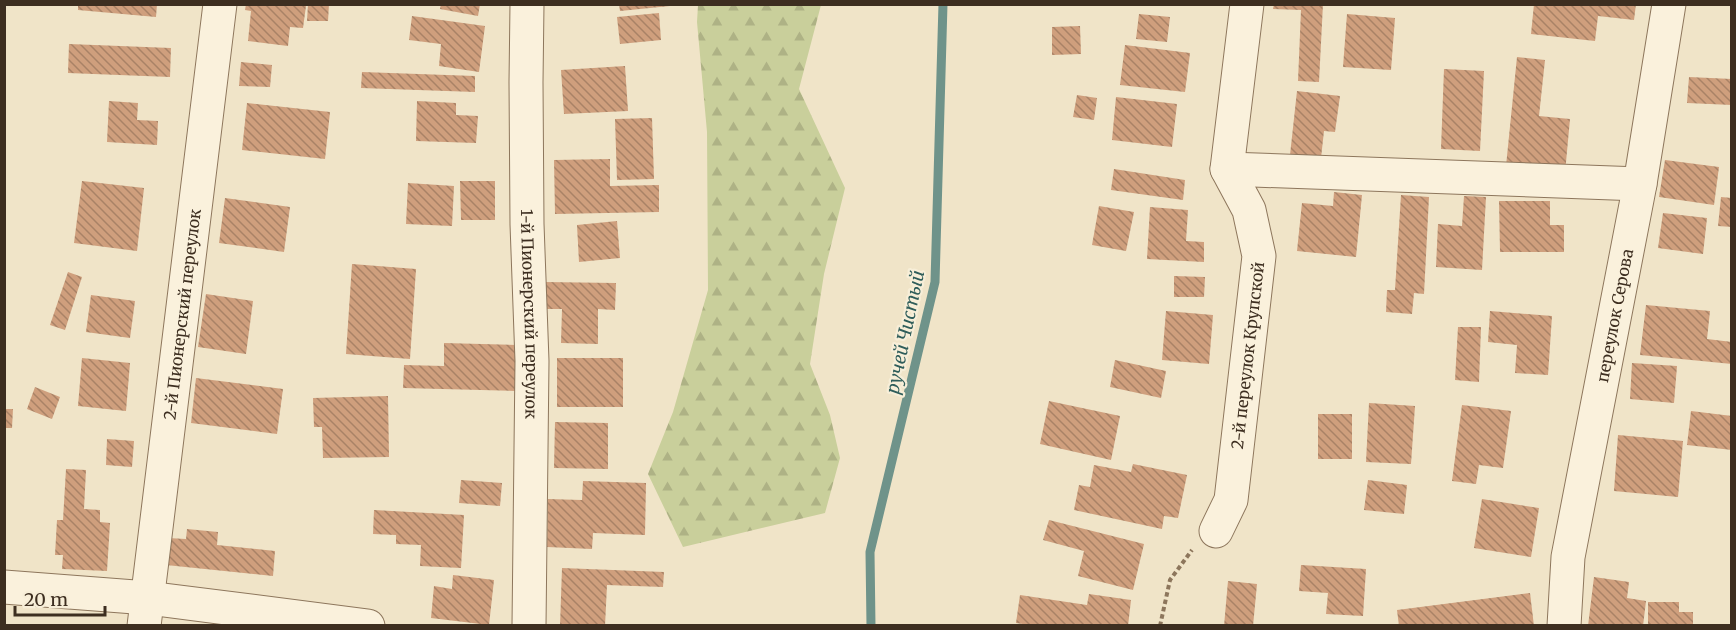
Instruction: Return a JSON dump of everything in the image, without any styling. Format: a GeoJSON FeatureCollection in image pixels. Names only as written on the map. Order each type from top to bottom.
{"type":"FeatureCollection","features":[{"type":"Feature","properties":{"kind":"street","name":"2-й Пионерский переулок"},"geometry":{"type":"LineString","coordinates":[[146,612],[220,4]]}},
{"type":"Feature","properties":{"kind":"street","name":"1-й Пионерский переулок"},"geometry":{"type":"LineString","coordinates":[[527,4],[527,224],[532,360],[529,626]]}},
{"type":"Feature","properties":{"kind":"street"},"geometry":{"type":"LineString","coordinates":[[1247,4],[1227,168],[1640,184]]}},
{"type":"Feature","properties":{"kind":"street","name":"переулок Серова"},"geometry":{"type":"LineString","coordinates":[[1564,626],[1568,557],[1640,184],[1669,4]]}},
{"type":"Feature","properties":{"kind":"street","name":"2-й переулок Крупской"},"geometry":{"type":"LineString","coordinates":[[1216,531],[1231,500],[1259,256],[1249,210],[1227,168]]}},
{"type":"Feature","properties":{"kind":"street"},"geometry":{"type":"LineString","coordinates":[[4,587],[146,612],[368,626]]}},
{"type":"Feature","properties":{"kind":"path"},"geometry":{"type":"LineString","coordinates":[[1160,626],[1170,580],[1191,552],[1216,531]]}},
{"type":"Feature","properties":{"kind":"green space"},"geometry":{"type":"Polygon","coordinates":[[[698,5],[821,5],[799,89],[845,188],[824,274],[810,364],[830,415],[840,458],[825,513],[683,547],[648,474],[673,412],[708,290],[707,132],[697,22],[698,5]]]}},
{"type":"Feature","properties":{"kind":"building"},"geometry":{"type":"Polygon","coordinates":[[[78,4],[157,4],[156,17],[78,10],[78,4]]]}},
{"type":"Feature","properties":{"kind":"building"},"geometry":{"type":"Polygon","coordinates":[[[246,4],[306,6],[303,28],[290,27],[288,46],[248,41],[251,11],[245,10],[246,4]]]}},
{"type":"Feature","properties":{"kind":"building"},"geometry":{"type":"Polygon","coordinates":[[[308,4],[329,4],[328,21],[307,21],[308,4]]]}},
{"type":"Feature","properties":{"kind":"building"},"geometry":{"type":"Polygon","coordinates":[[[441,4],[480,4],[478,16],[440,9],[441,4]]]}},
{"type":"Feature","properties":{"kind":"building"},"geometry":{"type":"Polygon","coordinates":[[[619,4],[670,4],[670,6],[620,11],[619,4]]]}},
{"type":"Feature","properties":{"kind":"building"},"geometry":{"type":"Polygon","coordinates":[[[1274,4],[1323,4],[1319,82],[1298,81],[1301,10],[1273,9],[1274,4]]]}},
{"type":"Feature","properties":{"kind":"building"},"geometry":{"type":"Polygon","coordinates":[[[1534,4],[1636,4],[1634,20],[1598,16],[1595,41],[1531,34],[1534,4]]]}},
{"type":"Feature","properties":{"kind":"building"},"geometry":{"type":"Polygon","coordinates":[[[659,13],[661,40],[620,44],[617,17],[659,13]]]}},
{"type":"Feature","properties":{"kind":"building"},"geometry":{"type":"Polygon","coordinates":[[[1139,14],[1170,17],[1167,42],[1136,39],[1139,14]]]}},
{"type":"Feature","properties":{"kind":"building"},"geometry":{"type":"Polygon","coordinates":[[[1347,14],[1395,18],[1391,70],[1343,67],[1347,14]]]}},
{"type":"Feature","properties":{"kind":"building"},"geometry":{"type":"Polygon","coordinates":[[[412,16],[485,26],[479,72],[439,66],[441,44],[409,40],[412,16]]]}},
{"type":"Feature","properties":{"kind":"building"},"geometry":{"type":"Polygon","coordinates":[[[1080,26],[1081,54],[1052,55],[1052,27],[1080,26]]]}},
{"type":"Feature","properties":{"kind":"building"},"geometry":{"type":"Polygon","coordinates":[[[69,44],[171,48],[170,77],[68,73],[69,44]]]}},
{"type":"Feature","properties":{"kind":"building"},"geometry":{"type":"Polygon","coordinates":[[[1125,45],[1190,53],[1185,92],[1120,85],[1125,45]]]}},
{"type":"Feature","properties":{"kind":"building"},"geometry":{"type":"Polygon","coordinates":[[[1517,57],[1545,60],[1539,116],[1570,119],[1565,173],[1506,166],[1517,57]]]}},
{"type":"Feature","properties":{"kind":"building"},"geometry":{"type":"Polygon","coordinates":[[[241,62],[272,65],[270,87],[239,86],[241,62]]]}},
{"type":"Feature","properties":{"kind":"building"},"geometry":{"type":"Polygon","coordinates":[[[625,66],[628,111],[564,114],[561,70],[625,66]]]}},
{"type":"Feature","properties":{"kind":"building"},"geometry":{"type":"Polygon","coordinates":[[[1444,69],[1484,71],[1480,151],[1441,149],[1444,69]]]}},
{"type":"Feature","properties":{"kind":"building"},"geometry":{"type":"Polygon","coordinates":[[[362,72],[475,76],[475,92],[361,88],[362,72]]]}},
{"type":"Feature","properties":{"kind":"building"},"geometry":{"type":"Polygon","coordinates":[[[1689,77],[1732,79],[1732,105],[1687,103],[1689,77]]]}},
{"type":"Feature","properties":{"kind":"building"},"geometry":{"type":"Polygon","coordinates":[[[1297,91],[1340,96],[1335,132],[1324,131],[1321,158],[1290,155],[1297,91]]]}},
{"type":"Feature","properties":{"kind":"building"},"geometry":{"type":"Polygon","coordinates":[[[1077,95],[1097,98],[1094,120],[1073,117],[1077,95]]]}},
{"type":"Feature","properties":{"kind":"building"},"geometry":{"type":"Polygon","coordinates":[[[1116,97],[1177,104],[1172,147],[1112,140],[1116,97]]]}},
{"type":"Feature","properties":{"kind":"building"},"geometry":{"type":"Polygon","coordinates":[[[109,101],[138,103],[137,120],[158,121],[157,145],[107,142],[109,101]]]}},
{"type":"Feature","properties":{"kind":"building"},"geometry":{"type":"Polygon","coordinates":[[[417,101],[456,103],[456,115],[478,116],[476,143],[416,141],[417,101]]]}},
{"type":"Feature","properties":{"kind":"building"},"geometry":{"type":"Polygon","coordinates":[[[247,103],[330,112],[325,159],[242,150],[247,103]]]}},
{"type":"Feature","properties":{"kind":"building"},"geometry":{"type":"Polygon","coordinates":[[[652,118],[654,179],[617,180],[615,119],[652,118]]]}},
{"type":"Feature","properties":{"kind":"building"},"geometry":{"type":"Polygon","coordinates":[[[610,159],[610,186],[659,185],[659,212],[555,214],[554,160],[610,159]]]}},
{"type":"Feature","properties":{"kind":"building"},"geometry":{"type":"Polygon","coordinates":[[[1665,160],[1719,167],[1714,205],[1659,197],[1665,160]]]}},
{"type":"Feature","properties":{"kind":"building"},"geometry":{"type":"Polygon","coordinates":[[[1114,169],[1185,180],[1183,200],[1111,190],[1114,169]]]}},
{"type":"Feature","properties":{"kind":"building"},"geometry":{"type":"Polygon","coordinates":[[[82,181],[144,188],[137,251],[74,243],[82,181]]]}},
{"type":"Feature","properties":{"kind":"building"},"geometry":{"type":"Polygon","coordinates":[[[460,181],[495,181],[495,220],[461,220],[460,181]]]}},
{"type":"Feature","properties":{"kind":"building"},"geometry":{"type":"Polygon","coordinates":[[[408,183],[454,186],[452,226],[406,224],[408,183]]]}},
{"type":"Feature","properties":{"kind":"building"},"geometry":{"type":"Polygon","coordinates":[[[1334,192],[1362,195],[1356,257],[1297,251],[1302,203],[1333,206],[1334,192]]]}},
{"type":"Feature","properties":{"kind":"building"},"geometry":{"type":"Polygon","coordinates":[[[1401,195],[1429,197],[1424,294],[1414,293],[1412,314],[1386,312],[1387,290],[1395,290],[1401,195]]]}},
{"type":"Feature","properties":{"kind":"building"},"geometry":{"type":"Polygon","coordinates":[[[1464,196],[1486,197],[1482,270],[1436,267],[1438,224],[1462,226],[1464,196]]]}},
{"type":"Feature","properties":{"kind":"building"},"geometry":{"type":"Polygon","coordinates":[[[1721,197],[1732,198],[1732,227],[1718,226],[1721,197]]]}},
{"type":"Feature","properties":{"kind":"building"},"geometry":{"type":"Polygon","coordinates":[[[225,198],[290,207],[284,252],[219,243],[225,198]]]}},
{"type":"Feature","properties":{"kind":"building"},"geometry":{"type":"Polygon","coordinates":[[[1499,201],[1550,201],[1550,225],[1564,225],[1564,252],[1500,252],[1499,201]]]}},
{"type":"Feature","properties":{"kind":"building"},"geometry":{"type":"Polygon","coordinates":[[[1099,206],[1134,212],[1126,251],[1092,245],[1099,206]]]}},
{"type":"Feature","properties":{"kind":"building"},"geometry":{"type":"Polygon","coordinates":[[[1150,207],[1188,210],[1186,241],[1204,242],[1204,262],[1147,259],[1150,207]]]}},
{"type":"Feature","properties":{"kind":"building"},"geometry":{"type":"Polygon","coordinates":[[[1663,213],[1707,218],[1703,254],[1658,248],[1663,213]]]}},
{"type":"Feature","properties":{"kind":"building"},"geometry":{"type":"Polygon","coordinates":[[[617,221],[620,258],[579,262],[577,225],[617,221]]]}},
{"type":"Feature","properties":{"kind":"building"},"geometry":{"type":"Polygon","coordinates":[[[352,264],[416,269],[410,359],[346,354],[352,264]]]}},
{"type":"Feature","properties":{"kind":"building"},"geometry":{"type":"Polygon","coordinates":[[[68,272],[82,277],[65,330],[50,325],[68,272]]]}},
{"type":"Feature","properties":{"kind":"building"},"geometry":{"type":"Polygon","coordinates":[[[1174,276],[1205,277],[1204,297],[1174,297],[1174,276]]]}},
{"type":"Feature","properties":{"kind":"building"},"geometry":{"type":"Polygon","coordinates":[[[545,282],[616,283],[615,310],[598,309],[598,344],[561,343],[562,309],[544,309],[545,282]]]}},
{"type":"Feature","properties":{"kind":"building"},"geometry":{"type":"Polygon","coordinates":[[[206,294],[253,301],[246,354],[198,347],[206,294]]]}},
{"type":"Feature","properties":{"kind":"building"},"geometry":{"type":"Polygon","coordinates":[[[91,295],[135,301],[130,338],[86,332],[91,295]]]}},
{"type":"Feature","properties":{"kind":"building"},"geometry":{"type":"Polygon","coordinates":[[[1646,305],[1710,311],[1707,339],[1732,342],[1732,364],[1640,355],[1646,305]]]}},
{"type":"Feature","properties":{"kind":"building"},"geometry":{"type":"Polygon","coordinates":[[[1166,311],[1213,315],[1209,364],[1162,360],[1166,311]]]}},
{"type":"Feature","properties":{"kind":"building"},"geometry":{"type":"Polygon","coordinates":[[[1490,311],[1552,316],[1548,375],[1515,373],[1517,345],[1488,342],[1490,311]]]}},
{"type":"Feature","properties":{"kind":"building"},"geometry":{"type":"Polygon","coordinates":[[[1458,327],[1481,327],[1479,382],[1455,380],[1458,327]]]}},
{"type":"Feature","properties":{"kind":"building"},"geometry":{"type":"Polygon","coordinates":[[[444,343],[517,345],[516,391],[403,388],[404,365],[444,366],[444,343]]]}},
{"type":"Feature","properties":{"kind":"building"},"geometry":{"type":"Polygon","coordinates":[[[82,358],[130,363],[126,411],[78,406],[82,358]]]}},
{"type":"Feature","properties":{"kind":"building"},"geometry":{"type":"Polygon","coordinates":[[[557,358],[623,358],[623,407],[557,407],[557,358]]]}},
{"type":"Feature","properties":{"kind":"building"},"geometry":{"type":"Polygon","coordinates":[[[1115,360],[1166,371],[1161,398],[1110,387],[1115,360]]]}},
{"type":"Feature","properties":{"kind":"building"},"geometry":{"type":"Polygon","coordinates":[[[1632,363],[1677,366],[1674,403],[1630,399],[1632,363]]]}},
{"type":"Feature","properties":{"kind":"building"},"geometry":{"type":"Polygon","coordinates":[[[196,378],[283,389],[277,434],[191,423],[196,378]]]}},
{"type":"Feature","properties":{"kind":"building"},"geometry":{"type":"Polygon","coordinates":[[[35,387],[60,397],[52,419],[27,409],[35,387]]]}},
{"type":"Feature","properties":{"kind":"building"},"geometry":{"type":"Polygon","coordinates":[[[388,396],[389,457],[323,458],[322,427],[314,427],[313,398],[388,396]]]}},
{"type":"Feature","properties":{"kind":"building"},"geometry":{"type":"Polygon","coordinates":[[[1049,401],[1120,416],[1111,460],[1040,444],[1049,401]]]}},
{"type":"Feature","properties":{"kind":"building"},"geometry":{"type":"Polygon","coordinates":[[[1369,403],[1415,406],[1411,464],[1366,462],[1369,403]]]}},
{"type":"Feature","properties":{"kind":"building"},"geometry":{"type":"Polygon","coordinates":[[[1462,405],[1511,411],[1503,468],[1479,465],[1476,484],[1452,481],[1462,405]]]}},
{"type":"Feature","properties":{"kind":"building"},"geometry":{"type":"Polygon","coordinates":[[[4,409],[13,409],[12,428],[4,428],[4,409]]]}},
{"type":"Feature","properties":{"kind":"building"},"geometry":{"type":"Polygon","coordinates":[[[1691,411],[1732,416],[1732,450],[1687,445],[1691,411]]]}},
{"type":"Feature","properties":{"kind":"building"},"geometry":{"type":"Polygon","coordinates":[[[1318,414],[1352,414],[1352,459],[1318,459],[1318,414]]]}},
{"type":"Feature","properties":{"kind":"building"},"geometry":{"type":"Polygon","coordinates":[[[555,422],[608,423],[608,469],[554,468],[555,422]]]}},
{"type":"Feature","properties":{"kind":"building"},"geometry":{"type":"Polygon","coordinates":[[[1618,435],[1683,441],[1678,497],[1614,491],[1618,435]]]}},
{"type":"Feature","properties":{"kind":"building"},"geometry":{"type":"Polygon","coordinates":[[[107,439],[134,441],[132,467],[106,465],[107,439]]]}},
{"type":"Feature","properties":{"kind":"building"},"geometry":{"type":"Polygon","coordinates":[[[1133,464],[1187,475],[1178,518],[1164,516],[1162,529],[1074,510],[1079,485],[1090,487],[1094,465],[1131,472],[1133,464]]]}},
{"type":"Feature","properties":{"kind":"building"},"geometry":{"type":"Polygon","coordinates":[[[66,469],[86,470],[84,509],[100,510],[100,522],[110,523],[107,571],[62,569],[63,555],[55,555],[57,520],[63,520],[66,469]]]}},
{"type":"Feature","properties":{"kind":"building"},"geometry":{"type":"Polygon","coordinates":[[[461,480],[502,483],[500,506],[459,503],[461,480]]]}},
{"type":"Feature","properties":{"kind":"building"},"geometry":{"type":"Polygon","coordinates":[[[1368,480],[1407,485],[1404,514],[1364,510],[1368,480]]]}},
{"type":"Feature","properties":{"kind":"building"},"geometry":{"type":"Polygon","coordinates":[[[583,481],[646,483],[645,535],[593,533],[592,549],[547,547],[548,499],[582,500],[583,481]]]}},
{"type":"Feature","properties":{"kind":"building"},"geometry":{"type":"Polygon","coordinates":[[[1482,499],[1539,508],[1531,557],[1474,548],[1482,499]]]}},
{"type":"Feature","properties":{"kind":"building"},"geometry":{"type":"Polygon","coordinates":[[[374,510],[464,515],[461,568],[420,566],[421,545],[396,544],[396,535],[373,534],[374,510]]]}},
{"type":"Feature","properties":{"kind":"building"},"geometry":{"type":"Polygon","coordinates":[[[1049,520],[1144,544],[1133,590],[1078,576],[1084,551],[1043,540],[1049,520]]]}},
{"type":"Feature","properties":{"kind":"building"},"geometry":{"type":"Polygon","coordinates":[[[187,529],[218,532],[217,545],[275,551],[273,576],[166,565],[168,538],[186,539],[187,529]]]}},
{"type":"Feature","properties":{"kind":"building"},"geometry":{"type":"Polygon","coordinates":[[[1301,565],[1366,569],[1363,616],[1326,614],[1328,593],[1299,591],[1301,565]]]}},
{"type":"Feature","properties":{"kind":"building"},"geometry":{"type":"Polygon","coordinates":[[[562,568],[664,572],[663,587],[607,585],[605,626],[560,626],[562,568]]]}},
{"type":"Feature","properties":{"kind":"building"},"geometry":{"type":"Polygon","coordinates":[[[453,575],[494,580],[489,625],[431,618],[434,586],[452,589],[453,575]]]}},
{"type":"Feature","properties":{"kind":"building"},"geometry":{"type":"Polygon","coordinates":[[[1594,577],[1629,582],[1627,598],[1646,601],[1643,626],[1618,624],[1617,626],[1588,626],[1594,577]]]}},
{"type":"Feature","properties":{"kind":"building"},"geometry":{"type":"Polygon","coordinates":[[[1228,581],[1257,584],[1253,626],[1224,626],[1228,581]]]}},
{"type":"Feature","properties":{"kind":"building"},"geometry":{"type":"Polygon","coordinates":[[[1530,593],[1534,626],[1399,626],[1397,610],[1530,593]]]}},
{"type":"Feature","properties":{"kind":"building"},"geometry":{"type":"Polygon","coordinates":[[[1089,594],[1131,600],[1128,626],[1036,626],[1016,623],[1020,595],[1087,605],[1089,594]]]}},
{"type":"Feature","properties":{"kind":"building"},"geometry":{"type":"Polygon","coordinates":[[[1648,602],[1679,602],[1679,612],[1693,612],[1693,626],[1648,624],[1648,602]]]}},
{"type":"Feature","properties":{"kind":"waterway","name":"ручей Чистый"},"geometry":{"type":"LineString","coordinates":[[871,626],[870,552],[935,282],[943,4]]}}]}
